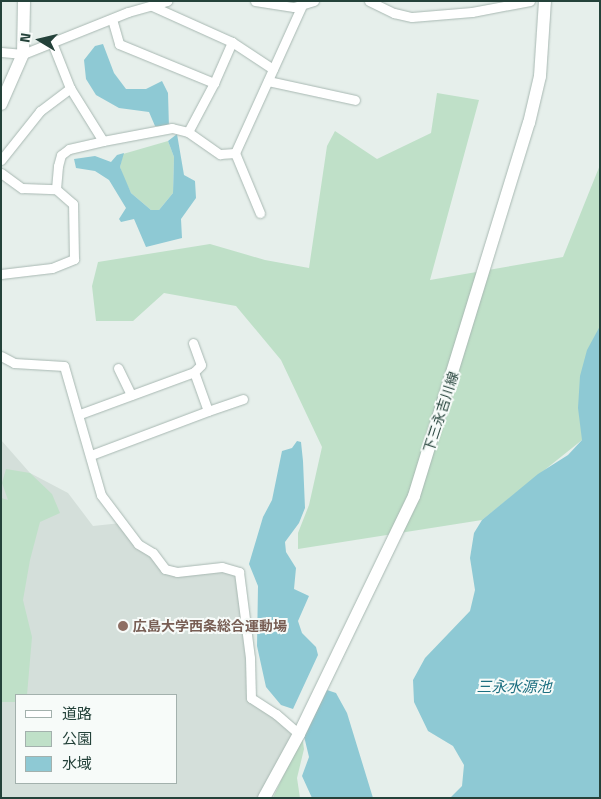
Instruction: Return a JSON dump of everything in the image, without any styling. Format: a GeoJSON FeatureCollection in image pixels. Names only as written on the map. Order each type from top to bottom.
{"type":"FeatureCollection","features":[{"type":"Feature","properties":{"kind":"main road"},"geometry":{"type":"LineString","coordinates":[[1,104],[23,54],[24,1]]}},
{"type":"Feature","properties":{"kind":"main road","name":"下三永吉川線"},"geometry":{"type":"LineString","coordinates":[[264,798],[299,734],[414,496],[529,123],[540,76],[545,1]]}},
{"type":"Feature","properties":{"kind":"street"},"geometry":{"type":"LineString","coordinates":[[1,52],[23,54],[53,45],[112,19],[166,1]]}},
{"type":"Feature","properties":{"kind":"street"},"geometry":{"type":"LineString","coordinates":[[255,1],[294,7],[314,1]]}},
{"type":"Feature","properties":{"kind":"street"},"geometry":{"type":"LineString","coordinates":[[369,1],[394,13],[412,17],[472,12],[530,1]]}},
{"type":"Feature","properties":{"kind":"street"},"geometry":{"type":"LineString","coordinates":[[260,213],[235,154],[302,5]]}},
{"type":"Feature","properties":{"kind":"street"},"geometry":{"type":"LineString","coordinates":[[152,6],[232,42],[273,69]]}},
{"type":"Feature","properties":{"kind":"street"},"geometry":{"type":"LineString","coordinates":[[112,19],[118,44],[214,83]]}},
{"type":"Feature","properties":{"kind":"street"},"geometry":{"type":"LineString","coordinates":[[188,132],[214,83],[232,42]]}},
{"type":"Feature","properties":{"kind":"street"},"geometry":{"type":"LineString","coordinates":[[53,45],[70,88],[103,141]]}},
{"type":"Feature","properties":{"kind":"street"},"geometry":{"type":"LineString","coordinates":[[268,81],[355,100]]}},
{"type":"Feature","properties":{"kind":"street"},"geometry":{"type":"LineString","coordinates":[[1,160],[40,111],[70,88]]}},
{"type":"Feature","properties":{"kind":"street"},"geometry":{"type":"LineString","coordinates":[[56,189],[62,155],[69,149],[103,141],[172,128],[188,132],[220,154],[235,154]]}},
{"type":"Feature","properties":{"kind":"street"},"geometry":{"type":"LineString","coordinates":[[1,173],[22,188],[56,189],[73,204],[74,259],[52,268],[1,274]]}},
{"type":"Feature","properties":{"kind":"street"},"geometry":{"type":"LineString","coordinates":[[80,414],[194,372],[201,365],[193,343]]}},
{"type":"Feature","properties":{"kind":"street"},"geometry":{"type":"LineString","coordinates":[[1,356],[14,362],[64,366],[80,414],[101,495],[138,544],[153,553],[165,569],[177,572],[222,567],[240,572],[250,658],[251,698],[276,714],[299,734]]}},
{"type":"Feature","properties":{"kind":"street"},"geometry":{"type":"LineString","coordinates":[[118,368],[131,395]]}},
{"type":"Feature","properties":{"kind":"street"},"geometry":{"type":"LineString","coordinates":[[194,372],[208,411]]}},
{"type":"Feature","properties":{"kind":"street"},"geometry":{"type":"LineString","coordinates":[[91,455],[243,398]]}},
{"type":"Feature","properties":{"kind":"shaded area","name":"広島大学西条総合運動場"},"geometry":{"type":"Polygon","coordinates":[[[1,440],[30,473],[68,493],[93,526],[121,523],[158,563],[201,573],[224,571],[237,577],[248,659],[248,700],[273,717],[292,735],[259,798],[1,798],[1,440]]]}},
{"type":"Feature","properties":{"kind":"green space"},"geometry":{"type":"Polygon","coordinates":[[[437,93],[479,100],[430,280],[563,257],[600,165],[600,329],[582,440],[482,520],[298,549],[298,533],[309,505],[322,447],[281,360],[236,306],[164,293],[133,321],[96,321],[92,286],[98,262],[210,244],[265,260],[309,268],[327,146],[335,131],[377,159],[431,133],[437,93]]]}},
{"type":"Feature","properties":{"kind":"green space"},"geometry":{"type":"Polygon","coordinates":[[[168,141],[174,157],[173,193],[159,210],[151,210],[131,193],[124,179],[120,167],[123,154],[168,141]]]}},
{"type":"Feature","properties":{"kind":"green space"},"geometry":{"type":"Polygon","coordinates":[[[6,469],[30,473],[52,494],[60,513],[40,522],[30,560],[23,600],[32,637],[27,694],[15,694],[15,702],[1,702],[1,498],[8,500],[2,483],[6,469]]]}},
{"type":"Feature","properties":{"kind":"green space"},"geometry":{"type":"Polygon","coordinates":[[[302,735],[304,749],[297,778],[300,798],[273,798],[302,735]]]}},
{"type":"Feature","properties":{"kind":"water"},"geometry":{"type":"Polygon","coordinates":[[[103,44],[114,73],[126,89],[146,89],[162,81],[168,93],[169,128],[155,126],[149,112],[119,108],[96,95],[86,79],[84,60],[95,46],[103,44]]]}},
{"type":"Feature","properties":{"kind":"water"},"geometry":{"type":"Polygon","coordinates":[[[177,134],[184,175],[195,181],[196,198],[181,219],[182,238],[146,247],[134,219],[121,222],[119,219],[126,208],[109,180],[95,171],[76,168],[74,159],[95,156],[111,162],[117,155],[124,153],[120,167],[131,193],[151,210],[159,210],[173,193],[174,157],[168,141],[177,134]]]}},
{"type":"Feature","properties":{"kind":"water","name":"三永水源池"},"geometry":{"type":"Polygon","coordinates":[[[600,326],[600,798],[450,798],[462,786],[464,765],[453,746],[428,731],[414,702],[413,680],[425,658],[470,611],[475,590],[470,558],[474,533],[482,520],[538,474],[568,455],[582,440],[578,408],[580,376],[587,350],[600,326]]]}},
{"type":"Feature","properties":{"kind":"water"},"geometry":{"type":"Polygon","coordinates":[[[297,441],[301,442],[305,508],[299,523],[285,542],[286,552],[296,568],[294,589],[309,596],[298,621],[302,633],[316,647],[318,655],[293,709],[281,705],[266,687],[257,646],[258,586],[249,564],[263,517],[272,500],[282,451],[292,448],[297,441]]]}},
{"type":"Feature","properties":{"kind":"water"},"geometry":{"type":"Polygon","coordinates":[[[324,689],[336,693],[347,713],[373,798],[312,798],[302,776],[309,757],[303,732],[324,689]]]}},
{"type":"Feature","properties":{"kind":"place","name":"広島大学西条総合運動場"},"geometry":{"type":"Point","coordinates":[123,626]}}]}
